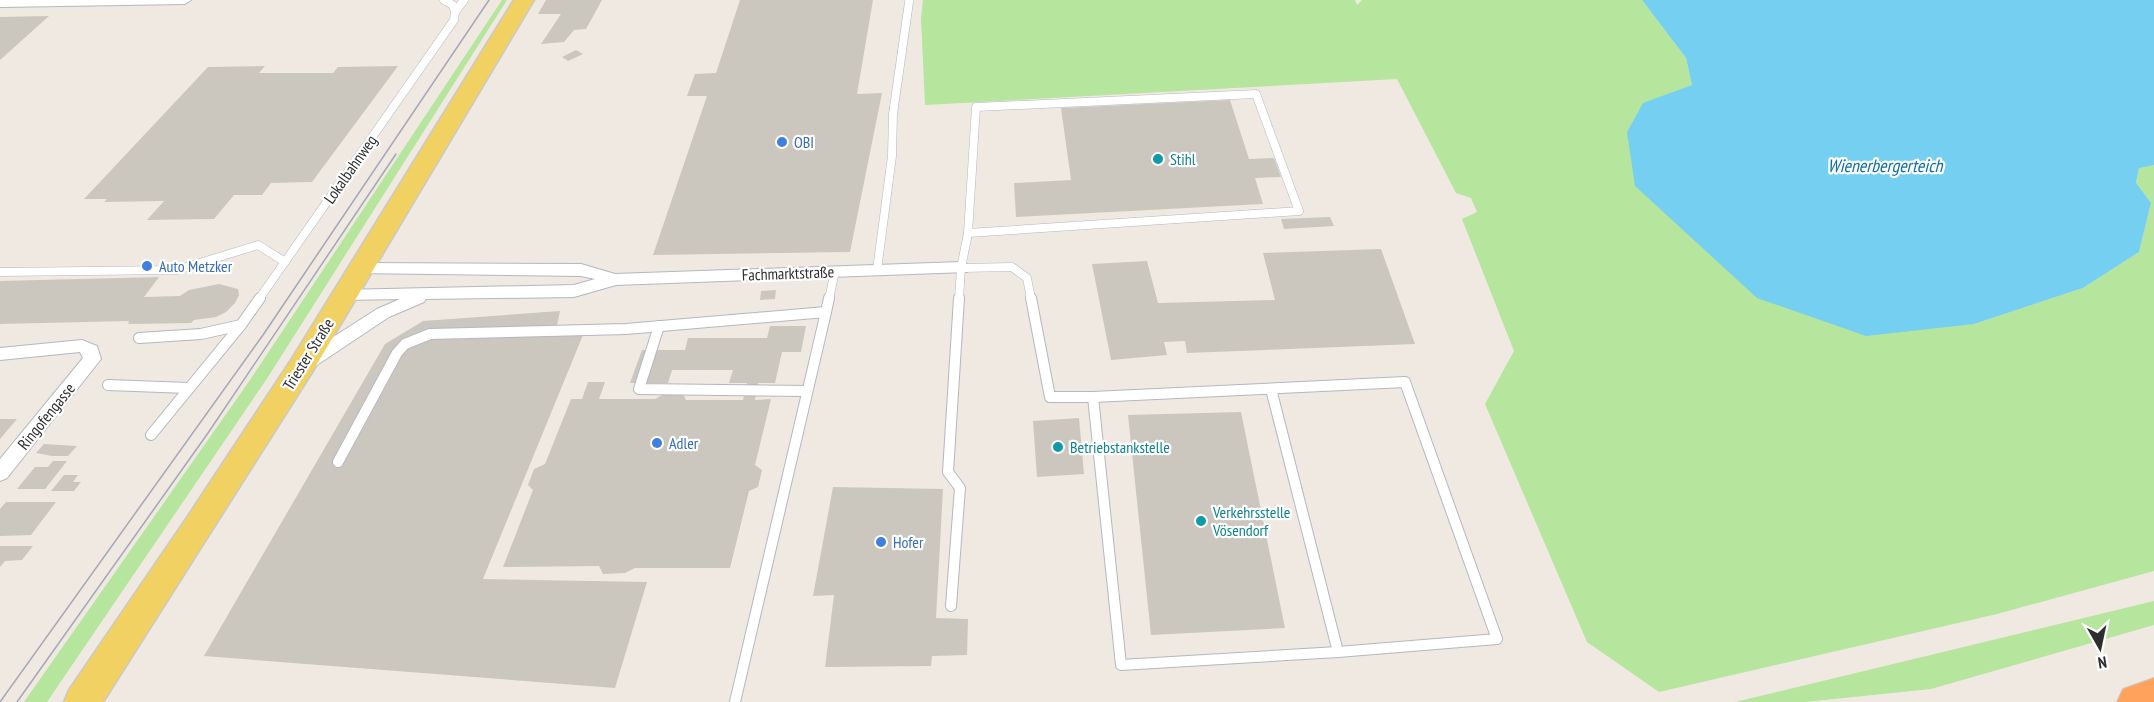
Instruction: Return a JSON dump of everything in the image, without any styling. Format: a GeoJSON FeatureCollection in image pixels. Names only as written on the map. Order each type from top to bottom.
{"type":"FeatureCollection","features":[{"type":"Feature","properties":{"kind":"highway"},"geometry":{"type":"LineString","coordinates":[[2138,702],[2154,696]]}},
{"type":"Feature","properties":{"kind":"main road","name":"Triester Straße"},"geometry":{"type":"LineString","coordinates":[[82,702],[200,525],[301,367],[524,0]]}},
{"type":"Feature","properties":{"kind":"street"},"geometry":{"type":"LineString","coordinates":[[0,3],[185,0]]}},
{"type":"Feature","properties":{"kind":"street","name":"Fachmarktstraße"},"geometry":{"type":"LineString","coordinates":[[346,294],[574,291],[616,279],[961,268]]}},
{"type":"Feature","properties":{"kind":"street","name":"Fachmarktstraße"},"geometry":{"type":"LineString","coordinates":[[360,270],[581,270],[616,279]]}},
{"type":"Feature","properties":{"kind":"street"},"geometry":{"type":"LineString","coordinates":[[301,367],[382,313],[406,301],[429,294]]}},
{"type":"Feature","properties":{"kind":"street","name":"Ringofengasse"},"geometry":{"type":"LineString","coordinates":[[0,354],[82,346],[91,350],[92,359],[0,473]]}},
{"type":"Feature","properties":{"kind":"lane"},"geometry":{"type":"LineString","coordinates":[[444,0],[453,5],[455,12]]}},
{"type":"Feature","properties":{"kind":"lane","name":"Lokalbahnweg"},"geometry":{"type":"LineString","coordinates":[[151,435],[242,325],[454,20],[455,12],[464,0]]}},
{"type":"Feature","properties":{"kind":"lane"},"geometry":{"type":"LineString","coordinates":[[876,270],[892,156],[893,114],[909,2]]}},
{"type":"Feature","properties":{"kind":"lane"},"geometry":{"type":"LineString","coordinates":[[951,606],[960,488],[948,472],[961,268],[968,233],[976,107],[1256,94],[1299,212],[968,233]]}},
{"type":"Feature","properties":{"kind":"lane"},"geometry":{"type":"LineString","coordinates":[[0,272],[177,270],[258,245],[285,262]]}},
{"type":"Feature","properties":{"kind":"lane"},"geometry":{"type":"LineString","coordinates":[[961,268],[1012,267],[1027,278],[1050,397],[1093,397],[1405,382],[1497,639],[1338,652],[1121,665],[1093,397]]}},
{"type":"Feature","properties":{"kind":"lane"},"geometry":{"type":"LineString","coordinates":[[735,702],[835,272]]}},
{"type":"Feature","properties":{"kind":"lane"},"geometry":{"type":"LineString","coordinates":[[338,462],[397,353],[418,337],[430,334],[626,329],[826,312]]}},
{"type":"Feature","properties":{"kind":"lane"},"geometry":{"type":"LineString","coordinates":[[139,338],[201,334],[242,325]]}},
{"type":"Feature","properties":{"kind":"lane"},"geometry":{"type":"LineString","coordinates":[[659,326],[639,389],[807,391]]}},
{"type":"Feature","properties":{"kind":"lane"},"geometry":{"type":"LineString","coordinates":[[108,385],[188,388]]}},
{"type":"Feature","properties":{"kind":"lane"},"geometry":{"type":"LineString","coordinates":[[1271,389],[1338,652]]}},
{"type":"Feature","properties":{"kind":"green space"},"geometry":{"type":"Polygon","coordinates":[[[502,0],[507,0],[268,377],[47,702],[24,702],[250,380],[502,0]]]}},
{"type":"Feature","properties":{"kind":"green space"},"geometry":{"type":"Polygon","coordinates":[[[923,0],[1355,0],[1357,5],[1362,0],[1642,0],[1686,58],[1692,85],[1643,104],[1627,132],[1974,324],[2083,288],[2139,252],[2151,203],[2136,184],[2139,167],[2154,165],[2154,571],[1997,614],[1659,692],[1587,642],[1485,404],[1514,351],[1462,219],[1477,212],[1471,198],[1456,193],[1397,79],[925,105],[921,18],[923,0]]]}},
{"type":"Feature","properties":{"kind":"green space"},"geometry":{"type":"Polygon","coordinates":[[[2154,601],[2154,625],[1931,689],[1805,702],[1735,702],[2154,601]]]}},
{"type":"Feature","properties":{"kind":"water","name":"Wienerbergerteich"},"geometry":{"type":"Polygon","coordinates":[[[1642,0],[2154,0],[2154,165],[2139,168],[2136,183],[2151,203],[2139,252],[2083,288],[1974,324],[1866,336],[1757,298],[1635,186],[1627,132],[1643,103],[1692,85],[1686,58],[1642,0]]]}},
{"type":"Feature","properties":{"kind":"building"},"geometry":{"type":"Polygon","coordinates":[[[546,0],[602,0],[586,29],[574,30],[564,42],[541,44],[561,14],[538,14],[546,0]]]}},
{"type":"Feature","properties":{"kind":"building","name":"OBI"},"geometry":{"type":"Polygon","coordinates":[[[740,0],[873,0],[857,94],[882,93],[850,252],[653,255],[707,96],[687,96],[695,74],[716,73],[740,0]]]}},
{"type":"Feature","properties":{"kind":"building"},"geometry":{"type":"Polygon","coordinates":[[[49,16],[0,60],[0,17],[49,16]]]}},
{"type":"Feature","properties":{"kind":"building"},"geometry":{"type":"Polygon","coordinates":[[[576,50],[583,54],[568,61],[562,57],[576,50]]]}},
{"type":"Feature","properties":{"kind":"building"},"geometry":{"type":"Polygon","coordinates":[[[265,66],[259,73],[333,73],[338,67],[398,66],[312,182],[271,183],[262,195],[234,195],[214,219],[147,220],[164,201],[104,202],[107,199],[84,199],[208,67],[265,66]]]}},
{"type":"Feature","properties":{"kind":"building","name":"Stihl"},"geometry":{"type":"Polygon","coordinates":[[[1230,100],[1249,159],[1274,158],[1281,177],[1255,178],[1263,204],[1016,217],[1014,183],[1071,180],[1061,108],[1230,100]]]}},
{"type":"Feature","properties":{"kind":"building"},"geometry":{"type":"Polygon","coordinates":[[[1330,217],[1334,226],[1284,229],[1281,219],[1330,217]]]}},
{"type":"Feature","properties":{"kind":"building"},"geometry":{"type":"Polygon","coordinates":[[[1381,249],[1415,344],[1187,353],[1185,341],[1164,342],[1167,355],[1111,360],[1092,264],[1147,261],[1158,303],[1275,300],[1263,253],[1381,249]]]}},
{"type":"Feature","properties":{"kind":"building"},"geometry":{"type":"Polygon","coordinates":[[[159,277],[144,297],[180,296],[189,290],[219,284],[238,289],[239,295],[226,312],[216,317],[194,320],[191,323],[128,324],[129,321],[0,324],[0,281],[159,277]]]}},
{"type":"Feature","properties":{"kind":"building"},"geometry":{"type":"Polygon","coordinates":[[[776,290],[775,299],[760,300],[761,291],[776,290]]]}},
{"type":"Feature","properties":{"kind":"building"},"geometry":{"type":"Polygon","coordinates":[[[560,311],[555,335],[583,335],[483,579],[647,582],[615,688],[204,656],[385,344],[423,321],[560,311]]]}},
{"type":"Feature","properties":{"kind":"building","name":"Adler"},"geometry":{"type":"Polygon","coordinates":[[[770,326],[806,326],[801,352],[782,352],[775,383],[758,383],[755,400],[771,399],[755,465],[762,470],[758,487],[749,491],[730,568],[635,568],[625,573],[603,574],[599,566],[503,567],[533,490],[528,485],[534,469],[545,464],[571,399],[582,399],[588,382],[605,382],[599,399],[655,399],[664,394],[683,394],[686,400],[743,400],[747,383],[729,383],[733,370],[672,370],[668,383],[630,383],[642,350],[685,350],[688,338],[767,338],[770,326]]]}},
{"type":"Feature","properties":{"kind":"building","name":"Verkehrsstelle Vösendorf"},"geometry":{"type":"Polygon","coordinates":[[[1241,412],[1285,628],[1151,635],[1128,415],[1241,412]]]}},
{"type":"Feature","properties":{"kind":"building","name":"Betriebstankstelle"},"geometry":{"type":"Polygon","coordinates":[[[1079,418],[1084,474],[1037,477],[1033,421],[1079,418]]]}},
{"type":"Feature","properties":{"kind":"building"},"geometry":{"type":"Polygon","coordinates":[[[0,419],[17,419],[0,439],[0,419]]]}},
{"type":"Feature","properties":{"kind":"building"},"geometry":{"type":"Polygon","coordinates":[[[44,444],[77,446],[68,456],[36,453],[44,444]]]}},
{"type":"Feature","properties":{"kind":"building"},"geometry":{"type":"Polygon","coordinates":[[[53,461],[67,461],[45,489],[17,489],[35,467],[48,467],[53,461]]]}},
{"type":"Feature","properties":{"kind":"building"},"geometry":{"type":"Polygon","coordinates":[[[64,475],[78,475],[73,482],[81,482],[74,491],[51,491],[64,475]]]}},
{"type":"Feature","properties":{"kind":"building","name":"Hofer"},"geometry":{"type":"Polygon","coordinates":[[[833,487],[943,489],[936,618],[968,619],[967,655],[932,656],[931,666],[825,667],[834,595],[813,596],[833,487]]]}},
{"type":"Feature","properties":{"kind":"building"},"geometry":{"type":"Polygon","coordinates":[[[6,502],[56,502],[31,535],[0,536],[0,509],[6,502]]]}},
{"type":"Feature","properties":{"kind":"building"},"geometry":{"type":"Polygon","coordinates":[[[0,546],[33,546],[22,560],[5,561],[0,567],[0,546]]]}},
{"type":"Feature","properties":{"kind":"tram line"},"geometry":{"type":"LineString","coordinates":[[0,702],[263,335],[489,0]]}},
{"type":"Feature","properties":{"kind":"tram line"},"geometry":{"type":"LineString","coordinates":[[17,702],[208,433],[396,154]]}},
{"type":"Feature","properties":{"kind":"place","name":"OBI"},"geometry":{"type":"Point","coordinates":[782,142]}},
{"type":"Feature","properties":{"kind":"place","name":"Stihl"},"geometry":{"type":"Point","coordinates":[1158,159]}},
{"type":"Feature","properties":{"kind":"place","name":"Auto Metzker"},"geometry":{"type":"Point","coordinates":[147,266]}},
{"type":"Feature","properties":{"kind":"place","name":"Adler"},"geometry":{"type":"Point","coordinates":[657,443]}},
{"type":"Feature","properties":{"kind":"place","name":"Betriebstankstelle"},"geometry":{"type":"Point","coordinates":[1058,447]}},
{"type":"Feature","properties":{"kind":"place","name":"Verkehrsstelle Vösendorf"},"geometry":{"type":"Point","coordinates":[1201,521]}},
{"type":"Feature","properties":{"kind":"place","name":"Hofer"},"geometry":{"type":"Point","coordinates":[881,542]}}]}
